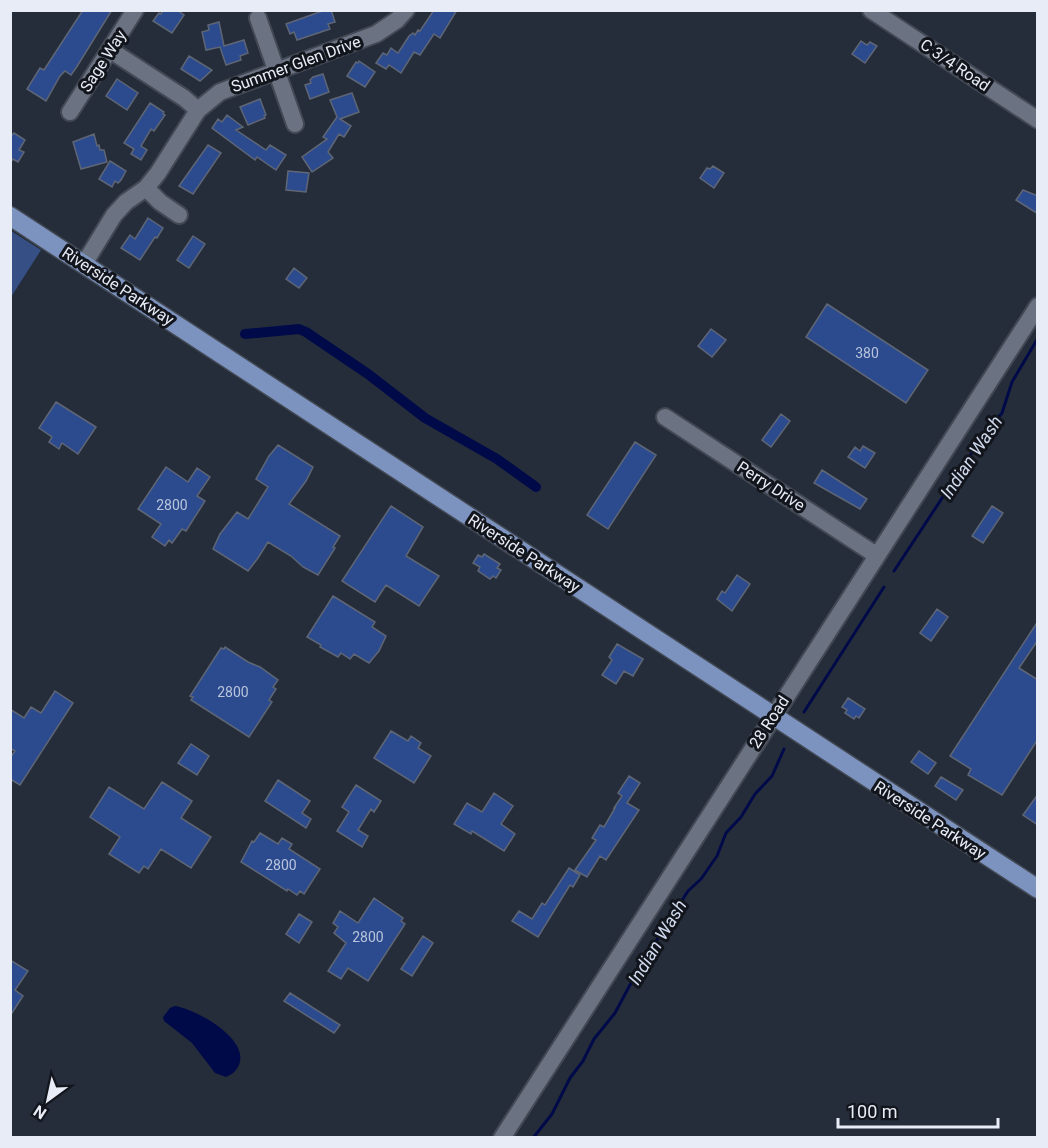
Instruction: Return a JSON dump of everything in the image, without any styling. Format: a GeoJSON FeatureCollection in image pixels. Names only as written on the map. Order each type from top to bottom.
{"type":"FeatureCollection","features":[{"type":"Feature","properties":{"kind":"main road","name":"Riverside Parkway"},"geometry":{"type":"LineString","coordinates":[[10,216],[1038,890]]}},
{"type":"Feature","properties":{"kind":"street","name":"Sage Way"},"geometry":{"type":"LineString","coordinates":[[70,112],[135,10]]}},
{"type":"Feature","properties":{"kind":"street","name":"Summer Glen Drive"},"geometry":{"type":"LineString","coordinates":[[84,264],[114,215],[126,202],[146,188],[198,110],[220,92],[376,34],[397,20],[406,10]]}},
{"type":"Feature","properties":{"kind":"street","name":"C 3/4 Road"},"geometry":{"type":"LineString","coordinates":[[871,10],[1038,120]]}},
{"type":"Feature","properties":{"kind":"street"},"geometry":{"type":"LineString","coordinates":[[258,18],[295,124]]}},
{"type":"Feature","properties":{"kind":"street"},"geometry":{"type":"LineString","coordinates":[[110,50],[184,98],[198,110]]}},
{"type":"Feature","properties":{"kind":"street"},"geometry":{"type":"LineString","coordinates":[[146,188],[160,202],[179,215]]}},
{"type":"Feature","properties":{"kind":"street","name":"28 Road"},"geometry":{"type":"LineString","coordinates":[[502,1137],[1038,306]]}},
{"type":"Feature","properties":{"kind":"street","name":"Perry Drive"},"geometry":{"type":"LineString","coordinates":[[665,417],[876,555]]}},
{"type":"Feature","properties":{"kind":"shaded area"},"geometry":{"type":"Polygon","coordinates":[[[11,231],[41,250],[11,297],[11,231]]]}},
{"type":"Feature","properties":{"kind":"shaded area"},"geometry":{"type":"Polygon","coordinates":[[[175,1006],[207,1019],[229,1036],[237,1045],[240,1055],[239,1065],[234,1072],[226,1077],[215,1073],[192,1043],[164,1021],[163,1017],[170,1008],[175,1006]]]}},
{"type":"Feature","properties":{"kind":"building"},"geometry":{"type":"Polygon","coordinates":[[[83,10],[112,10],[71,75],[65,71],[60,76],[46,101],[27,89],[40,68],[44,70],[83,10]]]}},
{"type":"Feature","properties":{"kind":"building"},"geometry":{"type":"Polygon","coordinates":[[[163,10],[177,10],[184,15],[172,33],[153,21],[163,10]]]}},
{"type":"Feature","properties":{"kind":"building"},"geometry":{"type":"Polygon","coordinates":[[[331,10],[335,22],[328,24],[330,29],[297,40],[294,32],[290,34],[286,24],[331,10]]]}},
{"type":"Feature","properties":{"kind":"building"},"geometry":{"type":"Polygon","coordinates":[[[434,10],[457,10],[440,38],[434,34],[420,55],[414,52],[401,73],[389,65],[386,69],[376,63],[383,53],[387,55],[391,48],[398,53],[409,36],[420,31],[434,10]]]}},
{"type":"Feature","properties":{"kind":"building"},"geometry":{"type":"Polygon","coordinates":[[[219,22],[224,46],[244,40],[248,53],[240,56],[241,60],[226,65],[220,47],[206,50],[202,32],[209,30],[208,25],[219,22]]]}},
{"type":"Feature","properties":{"kind":"building"},"geometry":{"type":"Polygon","coordinates":[[[861,41],[867,45],[870,42],[877,46],[865,63],[852,54],[861,41]]]}},
{"type":"Feature","properties":{"kind":"building"},"geometry":{"type":"Polygon","coordinates":[[[189,56],[212,70],[200,81],[181,69],[189,56]]]}},
{"type":"Feature","properties":{"kind":"building"},"geometry":{"type":"Polygon","coordinates":[[[359,61],[375,72],[365,87],[347,76],[359,61]]]}},
{"type":"Feature","properties":{"kind":"building"},"geometry":{"type":"Polygon","coordinates":[[[323,74],[329,92],[310,99],[305,85],[311,83],[310,80],[313,77],[323,74]]]}},
{"type":"Feature","properties":{"kind":"building"},"geometry":{"type":"Polygon","coordinates":[[[117,79],[138,93],[127,110],[106,96],[117,79]]]}},
{"type":"Feature","properties":{"kind":"building"},"geometry":{"type":"Polygon","coordinates":[[[352,93],[359,112],[340,119],[351,126],[344,137],[339,134],[328,152],[333,158],[312,172],[302,157],[327,139],[323,137],[337,117],[330,100],[352,93]]]}},
{"type":"Feature","properties":{"kind":"building"},"geometry":{"type":"Polygon","coordinates":[[[260,99],[265,118],[248,125],[240,107],[260,99]]]}},
{"type":"Feature","properties":{"kind":"building"},"geometry":{"type":"Polygon","coordinates":[[[150,103],[165,115],[154,131],[151,129],[141,146],[147,150],[141,160],[131,154],[134,149],[124,143],[150,103]]]}},
{"type":"Feature","properties":{"kind":"building"},"geometry":{"type":"Polygon","coordinates":[[[227,115],[243,127],[236,130],[266,150],[270,145],[286,155],[276,170],[257,157],[255,160],[212,128],[218,119],[222,122],[227,115]]]}},
{"type":"Feature","properties":{"kind":"building"},"geometry":{"type":"Polygon","coordinates":[[[14,133],[25,140],[19,150],[24,152],[18,162],[13,159],[10,163],[10,137],[14,133]]]}},
{"type":"Feature","properties":{"kind":"building"},"geometry":{"type":"Polygon","coordinates":[[[94,134],[97,146],[99,145],[100,150],[104,150],[107,162],[81,169],[73,142],[94,134]]]}},
{"type":"Feature","properties":{"kind":"building"},"geometry":{"type":"Polygon","coordinates":[[[208,145],[221,153],[193,194],[179,186],[208,145]]]}},
{"type":"Feature","properties":{"kind":"building"},"geometry":{"type":"Polygon","coordinates":[[[110,161],[126,171],[121,180],[118,183],[115,181],[112,187],[99,179],[110,161]]]}},
{"type":"Feature","properties":{"kind":"building"},"geometry":{"type":"Polygon","coordinates":[[[713,166],[724,173],[714,188],[700,178],[707,168],[710,169],[713,166]]]}},
{"type":"Feature","properties":{"kind":"building"},"geometry":{"type":"Polygon","coordinates":[[[288,171],[309,173],[306,192],[286,190],[288,171]]]}},
{"type":"Feature","properties":{"kind":"building"},"geometry":{"type":"Polygon","coordinates":[[[1023,190],[1038,196],[1038,214],[1016,200],[1023,190]]]}},
{"type":"Feature","properties":{"kind":"building"},"geometry":{"type":"Polygon","coordinates":[[[148,218],[163,228],[140,260],[121,248],[130,235],[135,239],[148,218]]]}},
{"type":"Feature","properties":{"kind":"building"},"geometry":{"type":"Polygon","coordinates":[[[193,236],[205,244],[189,268],[177,260],[193,236]]]}},
{"type":"Feature","properties":{"kind":"building"},"geometry":{"type":"Polygon","coordinates":[[[294,268],[307,278],[299,288],[286,279],[294,268]]]}},
{"type":"Feature","properties":{"kind":"building"},"geometry":{"type":"Polygon","coordinates":[[[827,304],[928,370],[906,403],[806,337],[827,304]]]}},
{"type":"Feature","properties":{"kind":"building"},"geometry":{"type":"Polygon","coordinates":[[[711,329],[726,340],[712,357],[698,346],[711,329]]]}},
{"type":"Feature","properties":{"kind":"building"},"geometry":{"type":"Polygon","coordinates":[[[56,402],[96,427],[78,454],[62,443],[59,449],[49,442],[52,437],[39,428],[56,402]]]}},
{"type":"Feature","properties":{"kind":"building"},"geometry":{"type":"Polygon","coordinates":[[[781,414],[790,421],[771,447],[762,440],[781,414]]]}},
{"type":"Feature","properties":{"kind":"building"},"geometry":{"type":"Polygon","coordinates":[[[635,442],[656,455],[608,529],[587,515],[635,442]]]}},
{"type":"Feature","properties":{"kind":"building"},"geometry":{"type":"Polygon","coordinates":[[[278,445],[313,467],[289,504],[340,536],[318,575],[268,542],[248,571],[213,549],[220,534],[237,512],[248,519],[268,487],[256,479],[278,445]]]}},
{"type":"Feature","properties":{"kind":"building"},"geometry":{"type":"Polygon","coordinates":[[[863,446],[875,453],[865,468],[848,457],[855,447],[860,451],[863,446]]]}},
{"type":"Feature","properties":{"kind":"building"},"geometry":{"type":"Polygon","coordinates":[[[166,467],[188,482],[197,468],[210,477],[197,496],[205,501],[186,531],[182,529],[172,543],[169,540],[165,546],[152,537],[161,524],[138,509],[166,467]]]}},
{"type":"Feature","properties":{"kind":"building"},"geometry":{"type":"Polygon","coordinates":[[[822,470],[867,499],[860,509],[814,483],[822,470]]]}},
{"type":"Feature","properties":{"kind":"building"},"geometry":{"type":"Polygon","coordinates":[[[391,506],[423,527],[406,556],[439,576],[419,606],[386,585],[375,602],[342,581],[391,506]]]}},
{"type":"Feature","properties":{"kind":"building"},"geometry":{"type":"Polygon","coordinates":[[[992,506],[1003,513],[983,543],[972,536],[992,506]]]}},
{"type":"Feature","properties":{"kind":"building"},"geometry":{"type":"Polygon","coordinates":[[[484,554],[500,564],[497,568],[501,570],[496,578],[493,576],[490,579],[478,571],[480,567],[473,563],[478,555],[482,557],[484,554]]]}},
{"type":"Feature","properties":{"kind":"building"},"geometry":{"type":"Polygon","coordinates":[[[737,575],[750,584],[732,611],[717,599],[722,591],[725,593],[737,575]]]}},
{"type":"Feature","properties":{"kind":"building"},"geometry":{"type":"Polygon","coordinates":[[[333,596],[375,622],[372,627],[386,636],[379,651],[369,663],[354,654],[350,659],[341,653],[338,657],[307,637],[333,596]]]}},
{"type":"Feature","properties":{"kind":"building"},"geometry":{"type":"Polygon","coordinates":[[[937,609],[948,617],[931,641],[920,633],[937,609]]]}},
{"type":"Feature","properties":{"kind":"building"},"geometry":{"type":"Polygon","coordinates":[[[1038,621],[1038,640],[1019,668],[1038,680],[1038,739],[1002,795],[968,775],[971,769],[950,756],[1038,621]]]}},
{"type":"Feature","properties":{"kind":"building"},"geometry":{"type":"Polygon","coordinates":[[[617,644],[643,659],[633,676],[624,671],[616,684],[602,675],[612,660],[609,657],[617,644]]]}},
{"type":"Feature","properties":{"kind":"building"},"geometry":{"type":"Polygon","coordinates":[[[225,647],[278,680],[273,687],[276,689],[269,700],[272,702],[249,737],[191,700],[193,697],[190,696],[221,648],[225,647]]]}},
{"type":"Feature","properties":{"kind":"building"},"geometry":{"type":"Polygon","coordinates":[[[55,691],[73,703],[20,785],[10,779],[10,758],[15,751],[10,748],[10,709],[24,718],[31,707],[41,713],[55,691]]]}},
{"type":"Feature","properties":{"kind":"building"},"geometry":{"type":"Polygon","coordinates":[[[848,698],[865,709],[859,718],[856,716],[854,719],[845,713],[847,710],[842,707],[848,698]]]}},
{"type":"Feature","properties":{"kind":"building"},"geometry":{"type":"Polygon","coordinates":[[[391,731],[408,741],[411,736],[421,743],[418,748],[431,756],[414,783],[374,758],[391,731]]]}},
{"type":"Feature","properties":{"kind":"building"},"geometry":{"type":"Polygon","coordinates":[[[191,744],[209,756],[197,775],[178,763],[191,744]]]}},
{"type":"Feature","properties":{"kind":"building"},"geometry":{"type":"Polygon","coordinates":[[[919,751],[936,763],[928,774],[911,762],[919,751]]]}},
{"type":"Feature","properties":{"kind":"building"},"geometry":{"type":"Polygon","coordinates":[[[629,776],[640,783],[627,803],[639,810],[606,860],[600,856],[587,877],[575,870],[596,840],[592,838],[600,825],[604,827],[622,796],[618,793],[629,776]]]}},
{"type":"Feature","properties":{"kind":"building"},"geometry":{"type":"Polygon","coordinates":[[[941,777],[963,790],[956,800],[935,786],[941,777]]]}},
{"type":"Feature","properties":{"kind":"building"},"geometry":{"type":"Polygon","coordinates":[[[278,780],[310,801],[302,813],[311,819],[306,828],[265,801],[278,780]]]}},
{"type":"Feature","properties":{"kind":"building"},"geometry":{"type":"Polygon","coordinates":[[[162,782],[192,801],[181,818],[211,837],[191,868],[161,849],[148,869],[144,866],[139,873],[109,854],[120,837],[90,817],[109,787],[144,809],[162,782]]]}},
{"type":"Feature","properties":{"kind":"building"},"geometry":{"type":"Polygon","coordinates":[[[356,785],[381,801],[374,812],[371,809],[358,830],[368,836],[362,847],[337,831],[349,812],[342,807],[356,785]]]}},
{"type":"Feature","properties":{"kind":"building"},"geometry":{"type":"Polygon","coordinates":[[[494,793],[513,806],[501,824],[515,834],[504,851],[472,831],[471,834],[454,824],[467,803],[482,812],[494,793]]]}},
{"type":"Feature","properties":{"kind":"building"},"geometry":{"type":"Polygon","coordinates":[[[1038,794],[1038,825],[1023,815],[1038,794]]]}},
{"type":"Feature","properties":{"kind":"building"},"geometry":{"type":"Polygon","coordinates":[[[260,833],[278,844],[282,838],[292,844],[289,849],[320,869],[304,894],[300,891],[297,895],[288,889],[287,891],[241,862],[252,841],[254,842],[260,833]]]}},
{"type":"Feature","properties":{"kind":"building"},"geometry":{"type":"Polygon","coordinates":[[[569,868],[580,875],[573,887],[570,885],[538,937],[512,921],[519,911],[532,919],[542,903],[545,905],[569,868]]]}},
{"type":"Feature","properties":{"kind":"building"},"geometry":{"type":"Polygon","coordinates":[[[374,898],[403,918],[401,921],[405,924],[368,981],[348,968],[341,979],[328,971],[346,943],[334,933],[338,927],[333,923],[340,911],[358,923],[374,898]]]}},
{"type":"Feature","properties":{"kind":"building"},"geometry":{"type":"Polygon","coordinates":[[[299,914],[312,922],[299,943],[286,934],[299,914]]]}},
{"type":"Feature","properties":{"kind":"building"},"geometry":{"type":"Polygon","coordinates":[[[423,936],[433,943],[412,976],[401,969],[423,936]]]}},
{"type":"Feature","properties":{"kind":"building"},"geometry":{"type":"Polygon","coordinates":[[[10,960],[28,971],[15,990],[23,996],[10,1016],[10,960]]]}},
{"type":"Feature","properties":{"kind":"building"},"geometry":{"type":"Polygon","coordinates":[[[290,993],[340,1025],[334,1033],[284,1001],[290,993]]]}},
{"type":"Feature","properties":{"kind":"waterway"},"geometry":{"type":"LineString","coordinates":[[245,334],[299,329],[306,332],[368,374],[425,418],[497,459],[536,487]]}},
{"type":"Feature","properties":{"kind":"waterway","name":"Indian Wash"},"geometry":{"type":"LineString","coordinates":[[894,571],[985,433],[1002,413],[1012,382],[1038,338]]}},
{"type":"Feature","properties":{"kind":"waterway","name":"Indian Wash"},"geometry":{"type":"LineString","coordinates":[[804,712],[884,587]]}},
{"type":"Feature","properties":{"kind":"waterway","name":"Indian Wash"},"geometry":{"type":"LineString","coordinates":[[533,1138],[552,1114],[570,1078],[583,1061],[594,1039],[615,1013],[639,968],[688,891],[701,879],[717,856],[726,833],[741,817],[755,794],[772,776],[784,749]]}}]}
